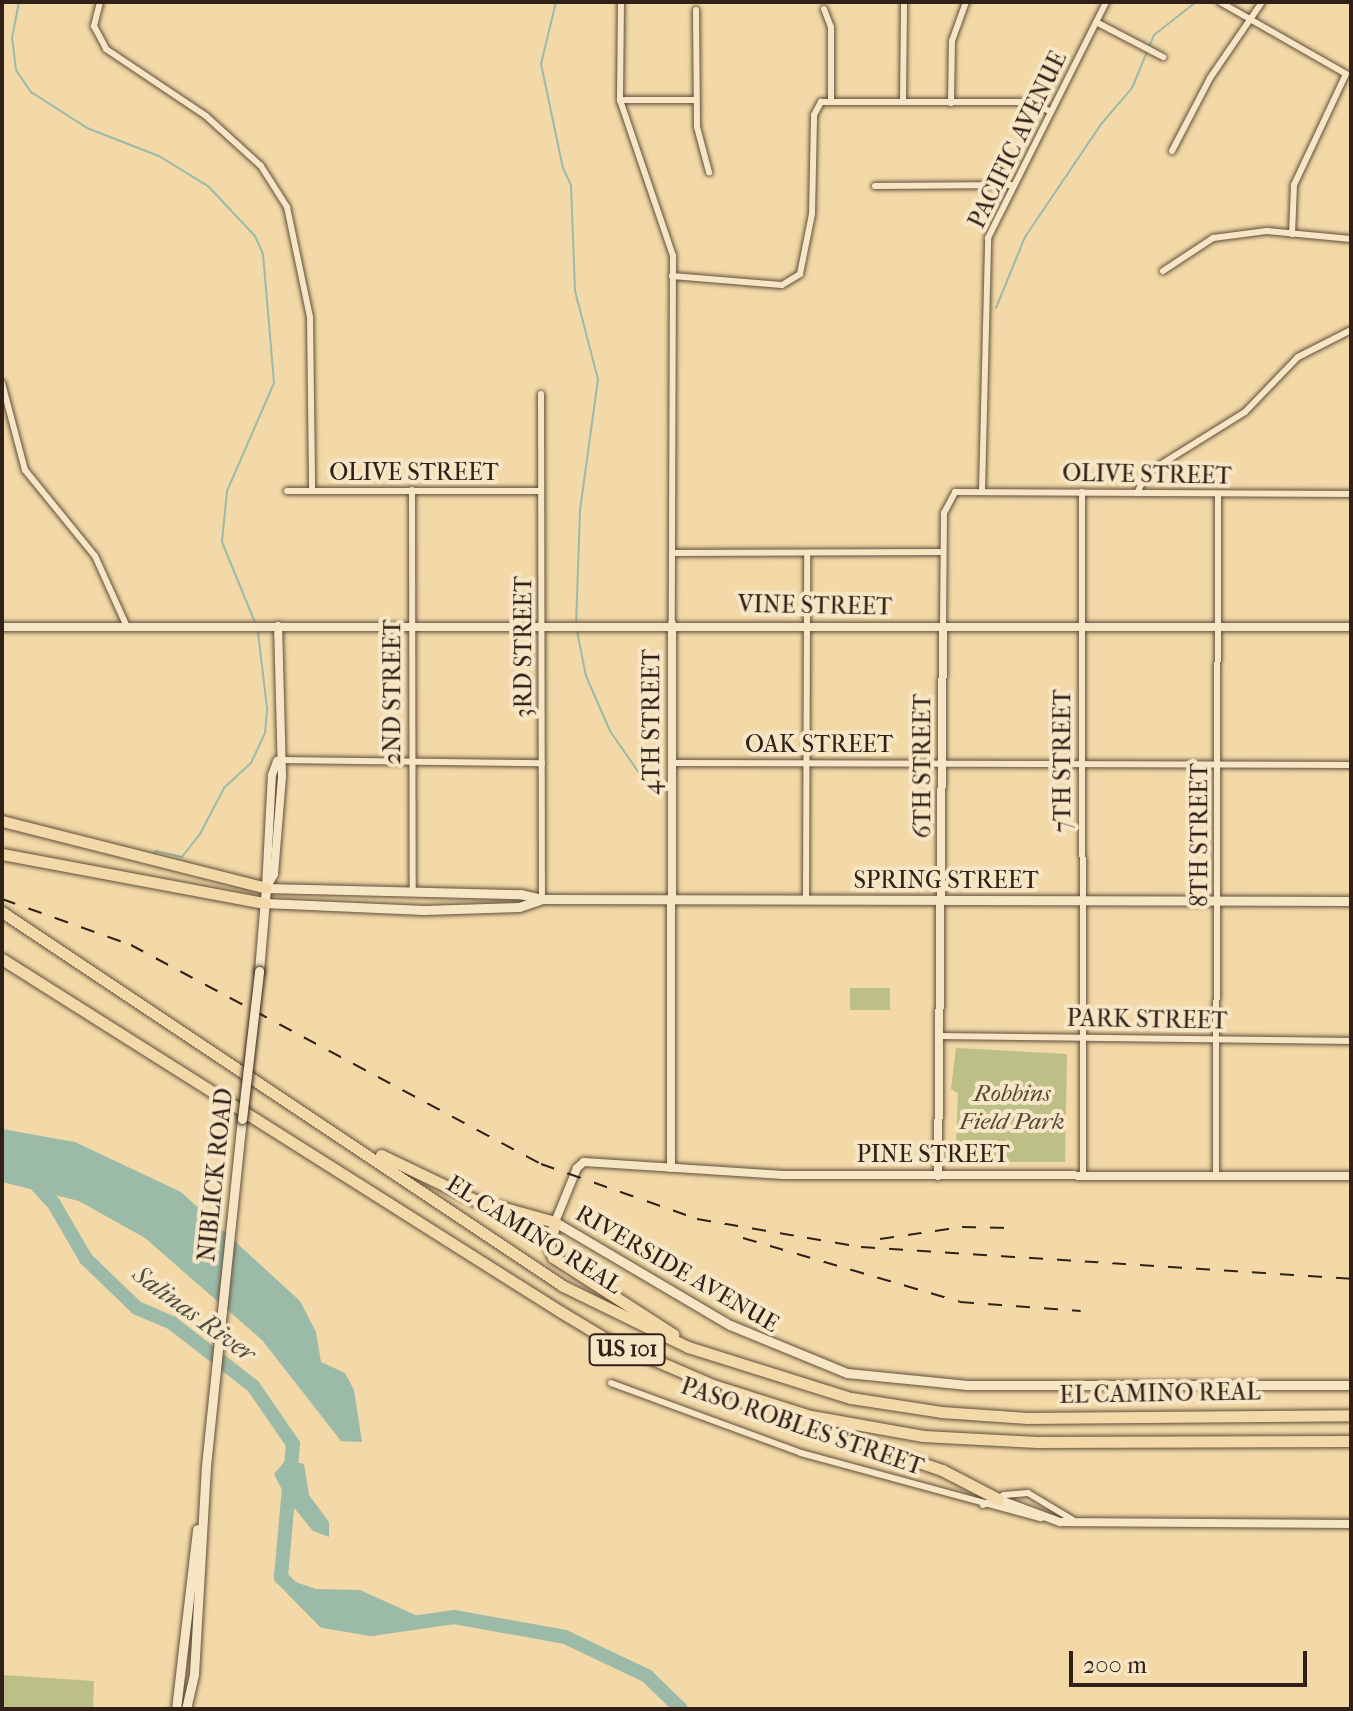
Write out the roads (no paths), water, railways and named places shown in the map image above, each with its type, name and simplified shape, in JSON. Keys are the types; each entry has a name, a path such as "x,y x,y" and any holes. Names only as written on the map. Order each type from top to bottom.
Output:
{"highway":[{"path":"2,821 266,888"},
{"path":"2,854 264,903"},
{"name":"EL CAMINO REAL","path":"2,912 563,1286 688,1347 851,1398 941,1412 1028,1418 1351,1415"},
{"name":"EL CAMINO REAL","path":"2,959 561,1312 631,1351 713,1385 811,1416 923,1436 1052,1442 1351,1441"},
{"path":"274,1093 431,1182 555,1222 549,1246 553,1257 688,1347"},
{"path":"713,1385 810,1430 942,1470 998,1499"}],"main road":[{"name":"SPRING STREET","path":"266,888 520,894 542,899 1351,901"},
{"name":"NIBLICK ROAD","path":"176,1709 206,1466 266,888"},
{"name":"SPRING STREET","path":"264,903 424,910 519,907 542,899"},
{"name":"RIVERSIDE AVENUE","path":"555,1222 730,1325 847,1373 967,1385 1351,1385"},
{"name":"NIBLICK ROAD","path":"186,1709 194,1674 206,1466"}],"street":[{"path":"100,2 94,26 106,49 206,116 261,166 287,207 310,317 312,491"},
{"path":"621,2 620,100 696,100"},
{"path":"903,102 904,2"},
{"path":"951,103 952,41 966,2"},
{"name":"PACIFIC AVENUE","path":"982,491 984,259 993,222 1106,2"},
{"path":"1220,2 1316,53 1324,63 1344,70 1346,80 1294,185 1292,234"},
{"path":"1172,151 1210,78 1262,2"},
{"path":"824,9 831,27 831,101"},
{"path":"696,10 699,141 709,172"},
{"path":"1096,22 1163,57"},
{"name":"4TH STREET","path":"620,100 669,233 672,276 671,1168"},
{"path":"672,276 782,285 800,274 812,214 814,115 821,102 1030,102 1049,111"},
{"path":"875,186 1011,185"},
{"path":"1163,271 1213,238 1292,234 1351,239"},
{"path":"1137,493 1147,473 1245,412 1298,357 1351,330"},
{"path":"2,383 25,470 95,556 127,627"},
{"name":"3RD STREET","path":"541,394 542,899"},
{"name":"2ND STREET","path":"412,490 413,893"},
{"name":"OLIVE STREET","path":"287,491 541,491"},
{"name":"OLIVE STREET","path":"947,500 955,492 982,491 1351,494"},
{"name":"7TH STREET","path":"1082,492 1083,1175"},
{"name":"8TH STREET","path":"1216,1175 1218,494"},
{"name":"6TH STREET","path":"938,1176 942,1036 943,552 947,500"},
{"path":"672,553 943,552"},
{"path":"806,901 807,554"},
{"name":"VINE STREET","path":"2,627 570,624 1351,627"},
{"path":"266,888 272,775 278,760 278,626"},
{"path":"278,760 542,763"},
{"name":"OAK STREET","path":"672,763 1351,765"},
{"name":"PARK STREET","path":"942,1036 1351,1041"},
{"name":"PINE STREET","path":"555,1222 580,1163 938,1176 1351,1176"},
{"name":"PASO ROBLES STREET","path":"611,1383 801,1453 981,1506 1041,1518 1080,1523 1351,1524"},
{"path":"981,1506 1019,1492 1035,1495 1080,1523"},
{"name":"PASO ROBLES STREET","path":"998,1499 1041,1518"}],"waterway":[{"path":"19,2 12,37 16,70 31,92 87,128 159,156 208,186 255,236 263,254 274,383 227,491 222,542 256,625"},
{"path":"556,2 541,64 563,168 571,185 575,291 598,379 580,511 576,624"},
{"path":"996,308 1025,237 1102,123 1132,88 1154,35 1196,2"},
{"path":"577,631 586,676 610,731 646,783"},
{"path":"153,856 156,851 182,857 200,834 224,788 251,763 265,733 267,708 258,632"},
{"name":"Salinas River","path":"31,1179 54,1204 86,1259 137,1308 172,1323 253,1386 293,1444 281,1577 324,1621 371,1629 454,1617 565,1637 647,1676 681,1709"}],"railway":[{"path":"2,899 131,945 541,1164 697,1219 861,1247 1351,1279"},
{"path":"880,1239 962,1227 1010,1228"},
{"path":"743,1238 960,1302 1081,1311"}],"park label":[{"name":"Robbins Field Park","path":"1012,1108"}]}
